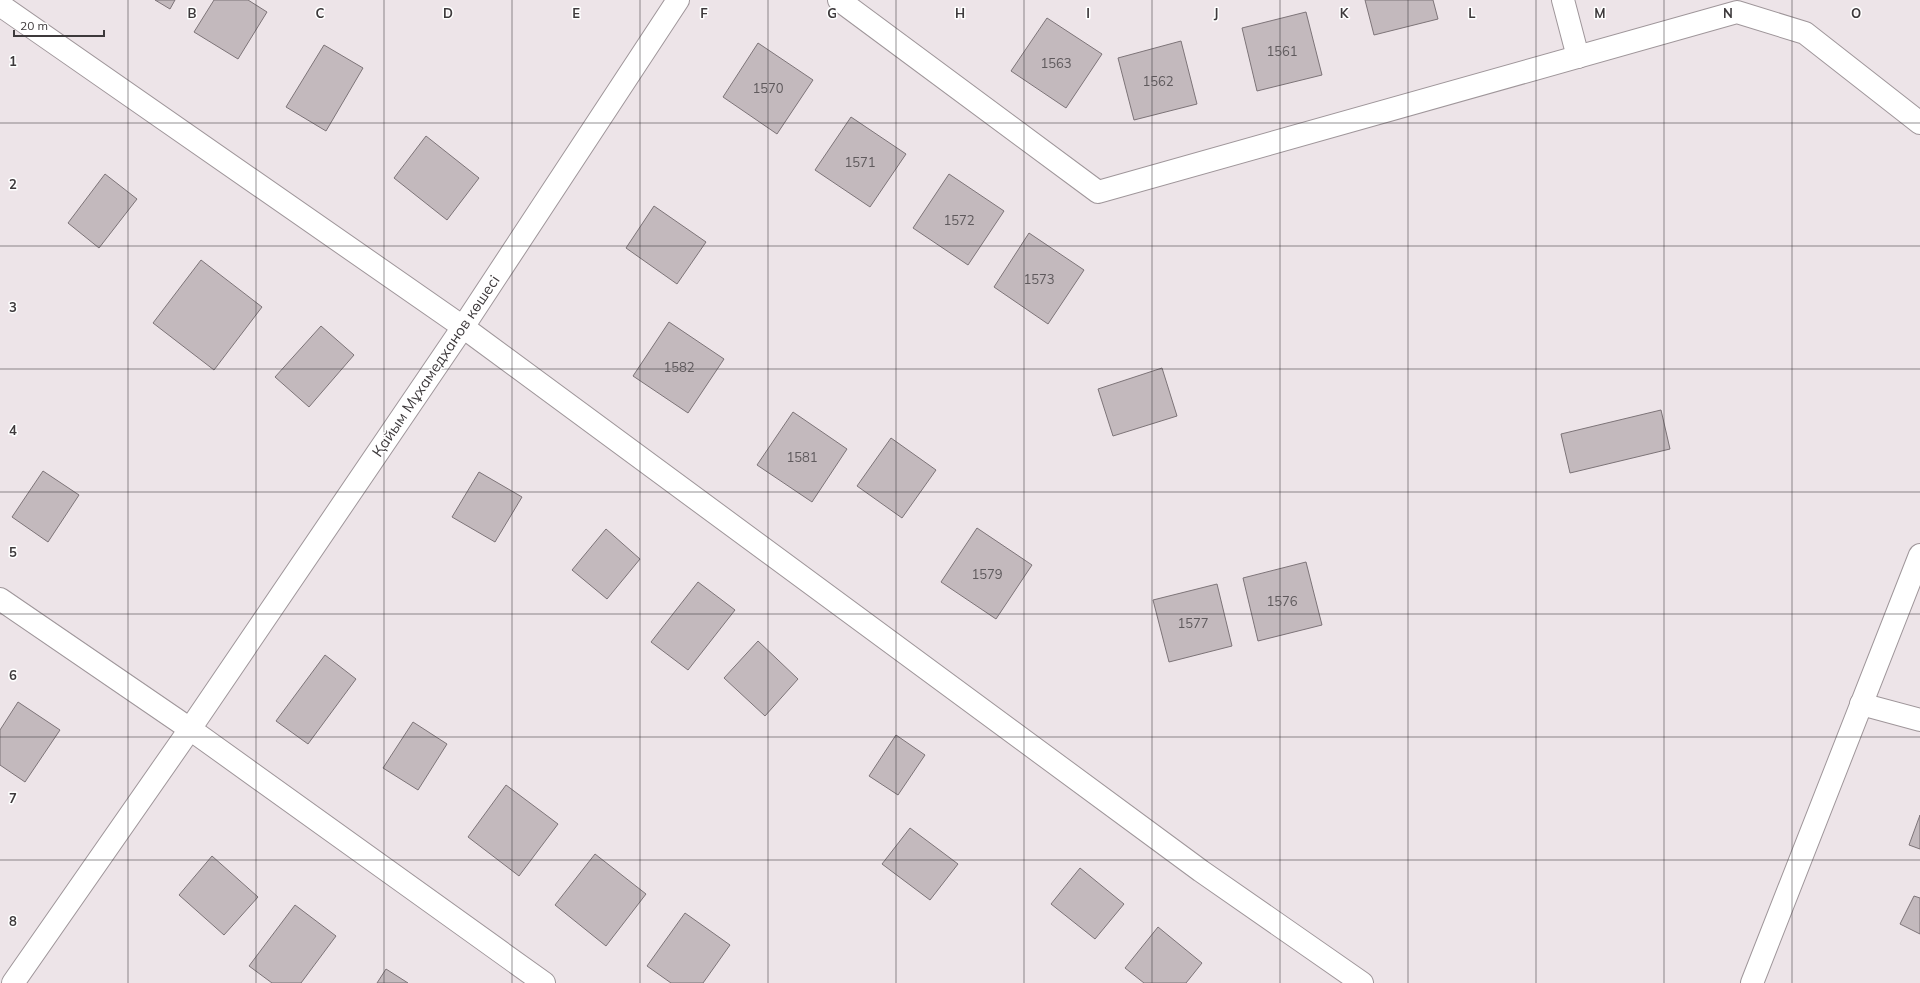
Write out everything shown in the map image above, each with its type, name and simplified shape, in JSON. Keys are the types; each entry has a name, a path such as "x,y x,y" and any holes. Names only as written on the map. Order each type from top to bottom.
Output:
{"street":[{"name":"Қайым Мұхамедханов көшесі","path":"13,983 190,729 463,327 678,0"},
{"path":"839,0 1098,192 1737,12 1805,33 1920,123"},
{"path":"1563,0 1578,57"},
{"path":"0,5 463,327 1201,871 1362,983"},
{"path":"1752,983 1920,555"},
{"path":"0,599 190,729 544,983"},
{"path":"1861,704 1920,720"}],"building":[{"path":"155,0 175,0 170,9"},
{"path":"214,0 248,0 267,12 238,59 194,32"},
{"path":"1365,0 1433,0 1438,19 1374,35"},
{"path":"1306,12 1322,75 1257,91 1242,28"},
{"path":"1047,18 1102,54 1066,108 1011,71"},
{"path":"1181,41 1197,104 1134,120 1118,58"},
{"path":"758,43 813,80 777,134 723,97"},
{"path":"324,45 363,68 326,131 286,107"},
{"path":"851,117 906,154 870,207 815,170"},
{"path":"426,136 479,178 447,220 394,178"},
{"path":"105,174 137,199 99,248 68,223"},
{"path":"949,174 1004,211 968,265 913,228"},
{"path":"654,206 706,242 677,284 626,248"},
{"path":"1029,233 1084,270 1048,324 994,287"},
{"path":"201,260 262,307 214,370 153,323"},
{"path":"669,322 724,359 688,413 633,376"},
{"path":"321,326 354,355 309,407 275,377"},
{"path":"1162,368 1177,416 1113,436 1098,389"},
{"path":"1661,410 1670,449 1570,473 1561,434"},
{"path":"793,412 847,449 812,502 757,465"},
{"path":"891,438 936,470 902,518 857,486"},
{"path":"43,471 79,495 48,542 12,517"},
{"path":"479,472 522,497 495,542 452,517"},
{"path":"977,528 1032,565 996,619 941,582"},
{"path":"606,529 640,559 607,599 572,570"},
{"path":"1306,562 1322,625 1258,641 1243,578"},
{"path":"698,582 735,610 688,670 651,642"},
{"path":"1217,584 1232,646 1169,662 1153,600"},
{"path":"758,641 798,679 765,716 724,678"},
{"path":"325,655 356,679 308,744 276,721"},
{"path":"18,702 60,730 25,782 0,765 0,730"},
{"path":"413,722 447,744 418,790 383,768"},
{"path":"896,735 925,755 898,795 869,776"},
{"path":"506,785 558,824 519,876 468,837"},
{"path":"1920,815 1920,849 1909,845"},
{"path":"910,828 958,864 930,900 882,864"},
{"path":"595,854 646,894 606,946 555,905"},
{"path":"212,856 258,897 224,935 179,895"},
{"path":"1080,868 1124,904 1095,939 1051,904"},
{"path":"1914,896 1920,898 1920,934 1900,924"},
{"path":"295,905 336,936 301,983 272,983 249,966"},
{"path":"685,913 730,945 703,983 671,983 647,966"},
{"path":"1158,927 1202,963 1186,983 1144,983 1125,968"},
{"path":"386,969 408,983 377,983"}]}
